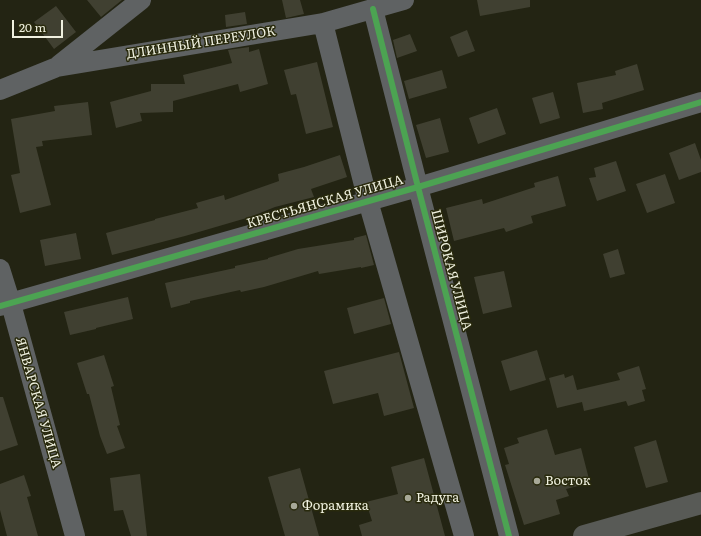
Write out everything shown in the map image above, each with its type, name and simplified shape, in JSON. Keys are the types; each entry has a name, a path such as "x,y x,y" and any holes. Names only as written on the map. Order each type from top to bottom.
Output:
{"main road":[{"path":"584,536 701,503"}],"street":[{"path":"57,66 141,0"},
{"name":"ДЛИННЫЙ ПЕРЕУЛОК","path":"0,90 57,66 323,23 404,0"},
{"name":"ШИРОКАЯ УЛИЦА","path":"373,9 509,536"},
{"path":"323,23 368,201 464,536"},
{"name":"КРЕСТЬЯНСКАЯ УЛИЦА","path":"5,305 418,187 701,102"},
{"name":"ЯНВАРСКАЯ УЛИЦА","path":"0,270 5,305 75,536"}],"building":[{"path":"87,0 122,0 101,17"},
{"path":"282,0 300,0 304,14 286,18"},
{"path":"477,0 530,0 530,7 480,16"},
{"path":"56,6 76,32 54,49 34,22"},
{"path":"245,12 247,24 226,27 225,15"},
{"path":"467,30 475,51 458,57 450,37"},
{"path":"410,34 417,51 397,58 393,40"},
{"path":"249,47 249,52 259,49 268,84 240,92 238,84 173,101 173,112 140,113 142,121 116,128 110,102 151,91 151,84 185,84 183,75 232,63 228,50"},
{"path":"317,62 333,127 306,134 296,94 291,95 284,70"},
{"path":"637,64 644,90 602,103 603,109 583,113 577,83 616,75 615,71"},
{"path":"442,70 447,88 409,99 404,81"},
{"path":"553,92 560,118 540,124 532,98"},
{"path":"88,102 92,135 42,141 43,146 36,147 51,205 20,213 11,175 20,173 11,119 55,111 54,106"},
{"path":"497,108 506,134 478,144 469,118"},
{"path":"440,118 449,152 426,158 416,125"},
{"path":"695,143 701,160 701,172 679,180 669,153"},
{"path":"340,155 347,177 311,189 314,197 275,207 250,217 185,236 112,255 106,233 198,208 196,203 224,195 225,200 279,181 278,174"},
{"path":"616,161 626,191 597,201 589,178 596,177 594,168"},
{"path":"665,174 675,203 647,213 636,184"},
{"path":"558,176 566,206 531,216 533,223 506,232 504,228 454,241 446,208 482,199 483,204 535,187 534,183"},
{"path":"76,233 81,259 45,266 40,240"},
{"path":"366,235 374,265 319,274 318,271 264,287 241,292 240,290 190,301 190,303 171,308 165,283 235,268 235,266 268,259 298,249 354,240 354,238"},
{"path":"618,249 625,274 610,278 603,254"},
{"path":"504,271 512,307 483,314 474,277"},
{"path":"128,297 133,319 70,335 64,312"},
{"path":"384,298 391,324 354,334 347,308"},
{"path":"537,350 546,380 510,391 501,361"},
{"path":"399,352 414,408 384,416 378,393 333,404 324,371"},
{"path":"104,355 114,386 111,387 120,425 117,426 125,448 107,454 100,436 89,394 87,394 77,363"},
{"path":"639,366 646,389 642,390 645,401 628,406 626,401 584,411 582,402 557,408 549,378 564,374 565,378 573,375 577,390 620,380 617,373"},
{"path":"0,397 3,397 18,445 0,451"},
{"name":"Восток","path":"547,429 555,455 581,448 590,483 566,489 569,496 556,500 560,514 524,525 505,465 509,464 504,448 519,443 517,438"},
{"path":"656,440 668,482 646,488 634,447"},
{"name":"Радуга","path":"424,458 445,536 362,536 359,525 372,521 366,502 398,494 391,467"},
{"name":"Форамика","path":"300,468 319,536 285,536 268,477"},
{"path":"140,474 147,536 131,536 123,510 114,511 110,478"},
{"path":"24,475 31,496 27,497 38,536 7,536 0,510 0,484"}],"cycle path":[{"path":"373,9 509,536"},
{"path":"0,306 418,187 701,102"}],"place":[{"name":"Восток","path":"537,481"},
{"name":"Радуга","path":"408,498"},
{"name":"Форамика","path":"294,506"}]}
